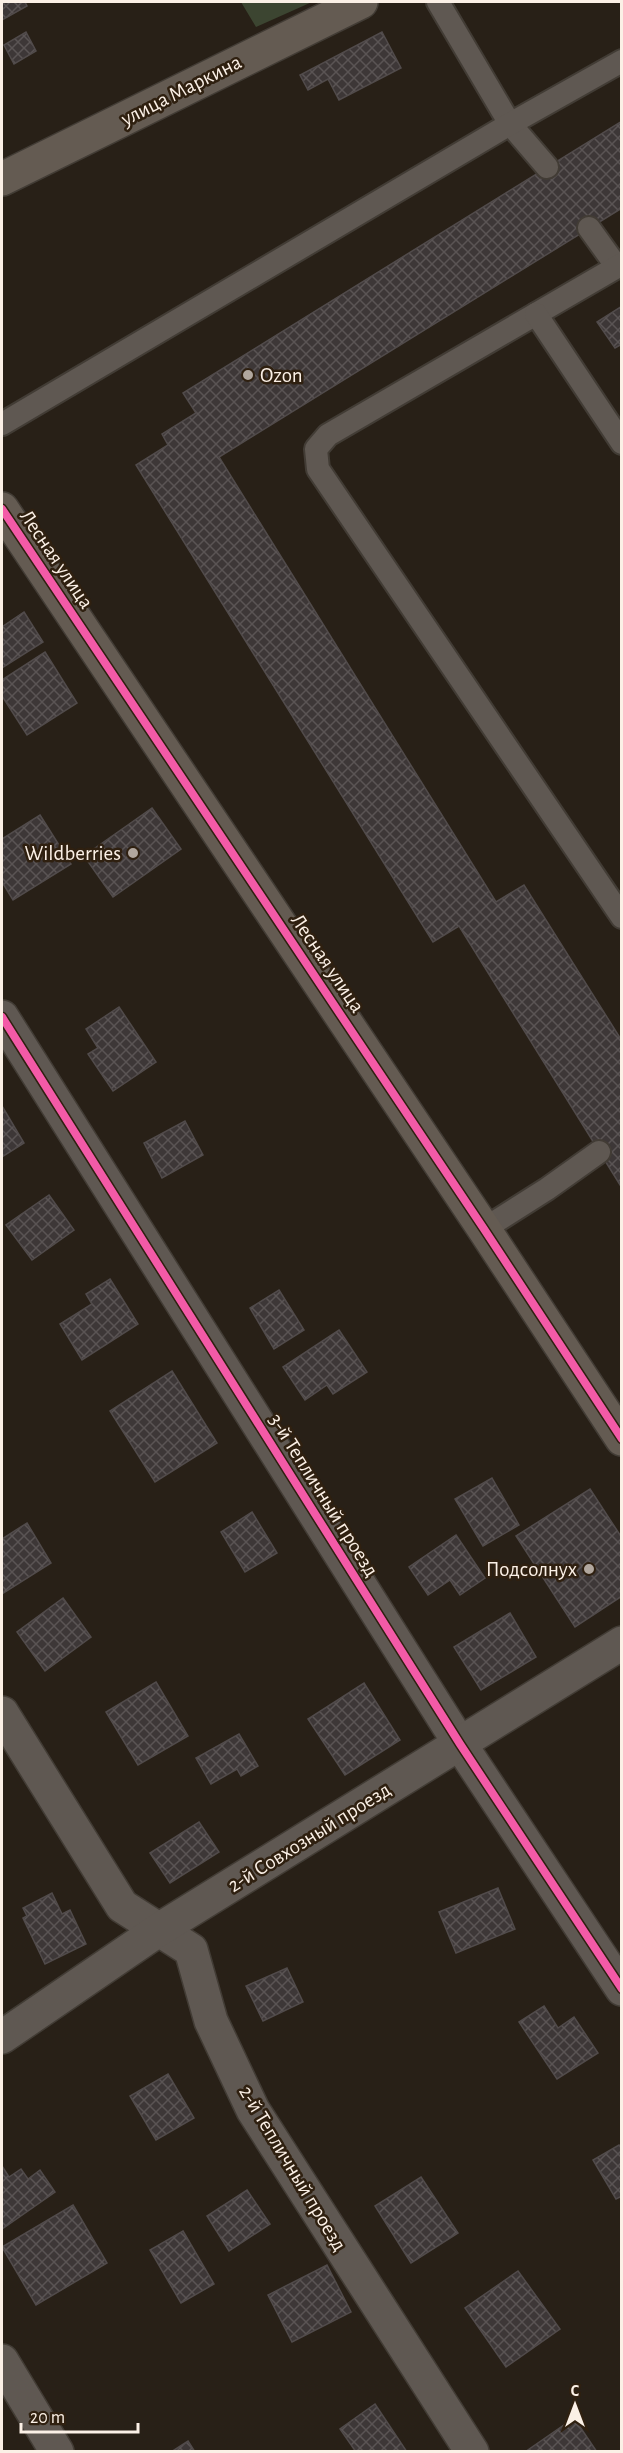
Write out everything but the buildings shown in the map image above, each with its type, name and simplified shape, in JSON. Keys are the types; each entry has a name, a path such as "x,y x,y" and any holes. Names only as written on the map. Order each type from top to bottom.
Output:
{"street":[{"name":"улица Маркина","path":"2,179 361,2"},
{"name":"Лесная улица","path":"2,509 484,1229 621,1439"},
{"name":"3-й Тепличный проезд","path":"2,1017 460,1744 621,1989"},
{"name":"2-й Совхозный проезд","path":"2,2037 160,1929 621,1643"},
{"name":"2-й Тепличный проезд","path":"2,1713 122,1906 191,1950 211,2021 253,2110 472,2451"},
{"path":"2,2361 57,2451"}],"lane":[{"path":"438,2 510,124 547,167"},
{"path":"2,424 510,124 621,61"},
{"path":"588,228 619,265 328,435 315,449 318,469 621,917"},
{"path":"536,314 621,443"},
{"path":"484,1229 547,1189 599,1152"}],"green space":[{"path":"241,2 312,2 256,27"}],"cycle path":[{"path":"2,509 622,1439"},
{"path":"2,1017 460,1744 622,1989"}],"place":[{"name":"Ozon","path":"248,375"},
{"name":"Wildberries","path":"133,853"},
{"name":"Подсолнух","path":"589,1569"}]}
